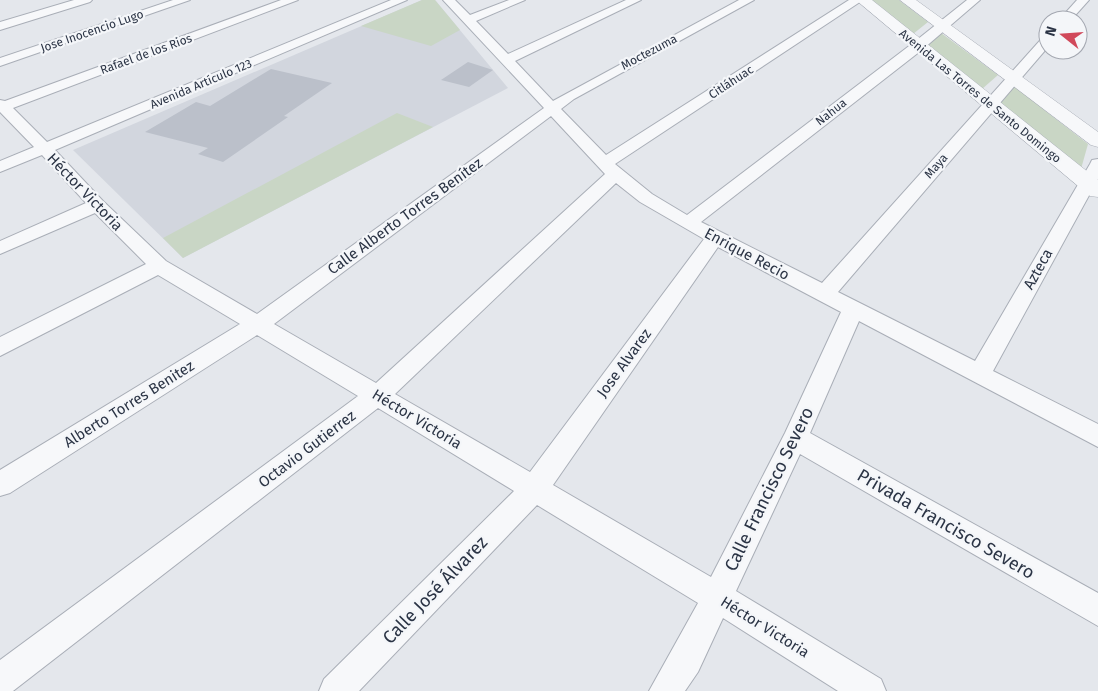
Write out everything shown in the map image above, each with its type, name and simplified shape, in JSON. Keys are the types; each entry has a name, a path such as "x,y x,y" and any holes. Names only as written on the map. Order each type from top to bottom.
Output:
{"street":[{"path":"0,26 86,0"},
{"name":"Jose Inocencio Lugo","path":"0,62 184,0"},
{"name":"Rafael de los Rios","path":"1,106 292,0"},
{"name":"Avenida Artículo 123","path":"0,167 45,150 402,0"},
{"name":"Enrique Recio","path":"450,0 610,169 646,198 688,223 853,310 1098,436"},
{"path":"469,20 519,0"},
{"path":"507,60 635,0"},
{"name":"Moctezuma","path":"552,108 599,78 748,0"},
{"name":"Citláhuac","path":"610,169 857,0"},
{"name":"Avenida Las Torres de Santo Domingo","path":"863,0 1093,187"},
{"name":"Avenida Las Torres de Santo Domingo","path":"907,0 1098,141"},
{"name":"Nahua","path":"688,223 918,46 974,0"},
{"path":"1074,10 1084,0"},
{"name":"Maya","path":"824,294 1038,50"},
{"name":"Héctor Victoria","path":"1,106 97,206 159,266 717,597 869,691"},
{"name":"Calle Alberto Torres Benítez","path":"258,324 552,108"},
{"name":"Azteca","path":"979,375 1093,187 1098,164"},
{"name":"Octavio Gutierrez","path":"0,680 378,395 610,169"},
{"path":"0,248 97,206"},
{"name":"Jose Alvarez","path":"534,489 715,237"},
{"path":"0,347 159,266"},
{"name":"Calle Francisco Severo","path":"666,691 686,660 717,597 795,438 853,310"},
{"name":"Alberto Torres Benitez","path":"0,484 258,324"},
{"name":"Privada Francisco Severo","path":"795,438 1098,610"},
{"name":"Calle José Álvarez","path":"336,691 534,489"},
{"path":"676,691 686,660"}],"shaded area":[{"path":"422,0 435,0 508,88 183,258 73,150"}],"green space":[{"path":"422,0 435,0 460,30 431,46 361,26"},
{"path":"871,0 899,0 928,22 913,34"},
{"path":"941,33 998,75 982,89 927,45"},
{"path":"1010,83 1088,144 1081,169 995,101"},
{"path":"397,113 433,127 183,258 163,238"}],"building":[{"path":"468,62 493,70 469,87 441,80"},
{"path":"271,69 332,83 284,116 288,117 223,162 198,154 208,148 145,132 196,102 210,106"}]}
